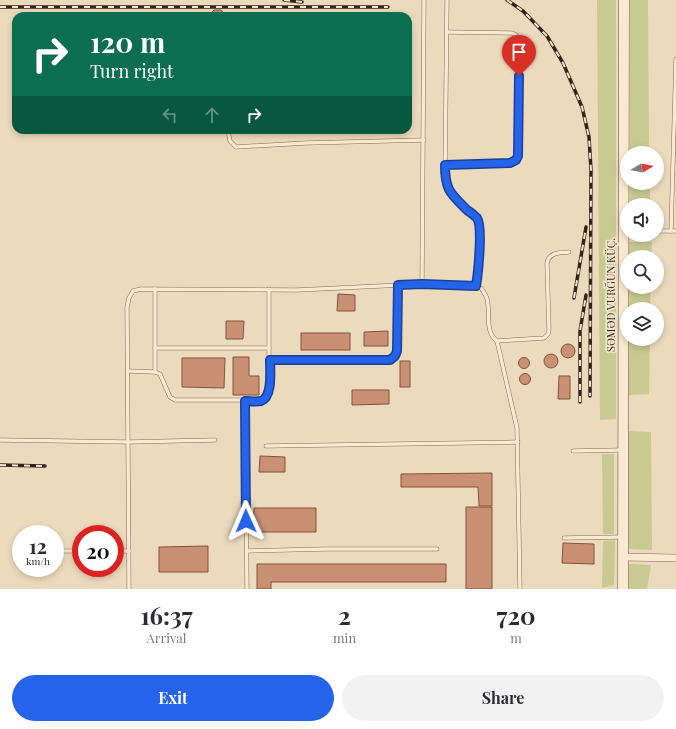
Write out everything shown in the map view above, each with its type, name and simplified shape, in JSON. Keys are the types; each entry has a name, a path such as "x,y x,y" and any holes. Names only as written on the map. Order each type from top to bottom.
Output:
{"main road":[{"name":"SƏMƏD VURĞUN KÜÇ.","path":"624,0 625,198"},
{"name":"SƏMƏD VURĞUN KÜÇ.","path":"623,589 625,242"}],"street":[{"path":"623,557 676,558"}],"lane":[{"path":"422,284 424,0"},
{"path":"447,0 445,165 447,185 450,192 477,219 479,225 479,266 476,286"},
{"path":"445,165 510,163 516,160 518,156 519,44 516,35 512,33 447,32"},
{"path":"674,231 676,59"},
{"path":"229,134 230,142 236,147 306,143 424,140"},
{"path":"497,341 546,337 549,330 546,263 553,254 569,252"},
{"path":"130,589 127,307 129,298 133,291 141,289 297,290 422,284 476,286 481,288 487,300 489,327 493,338 497,341 517,428 520,589"},
{"path":"270,360 390,360 395,356 397,351 398,285"},
{"path":"128,371 155,372 160,374 170,397 175,400 262,400 266,397 269,391 269,289"},
{"path":"155,290 155,372"},
{"path":"155,348 269,348"},
{"path":"245,401 247,589"},
{"path":"0,440 129,442 215,440"},
{"path":"266,446 518,442"},
{"path":"573,451 623,450"},
{"path":"564,538 623,537"},
{"path":"247,551 437,549"},
{"path":"124,551 129,551"}],"green space":[{"path":"597,0 616,0 616,419 600,420"},
{"path":"630,0 648,0 649,146 630,146"},
{"path":"630,190 650,190 650,198 630,198"},
{"path":"629,242 652,242 651,250 629,250"},
{"path":"629,294 651,294 650,302 629,302"},
{"path":"629,346 650,346 649,394 629,395"},
{"path":"629,431 651,432 652,550 629,549"},
{"path":"602,454 614,454 614,534 603,534"},
{"path":"615,540 614,585 602,588 603,541"},
{"path":"629,564 651,565 647,589 629,589"}],"building":[{"path":"214,10 221,10 223,12 212,12"},
{"path":"338,294 355,295 355,311 337,311"},
{"path":"226,321 244,321 243,339 226,339"},
{"path":"388,331 388,346 364,346 364,332"},
{"path":"301,333 350,333 350,350 301,350"},
{"path":"565,344 571,344 575,348 575,354 571,358 565,358 561,354 561,348"},
{"path":"548,354 554,354 558,358 558,364 554,368 548,368 544,364 544,358"},
{"path":"233,357 249,357 249,376 259,376 259,395 233,395"},
{"path":"182,358 225,358 224,388 182,387"},
{"path":"522,358 526,358 528,359 528,367 522,368 519,365 519,361"},
{"path":"400,361 410,361 410,387 400,387"},
{"path":"523,374 527,374 529,375 529,383 523,384 520,381 520,377"},
{"path":"559,376 570,376 570,399 558,399"},
{"path":"352,390 389,390 389,404 352,405"},
{"path":"260,456 285,457 285,472 259,472"},
{"path":"492,473 492,506 479,506 478,487 401,487 401,474"},
{"path":"466,507 492,507 492,589 466,589"},
{"path":"254,508 316,508 316,532 253,532"},
{"path":"563,543 594,544 594,564 562,563"},
{"path":"208,546 208,572 159,572 159,547"},
{"path":"257,564 446,564 446,582 271,582 271,589 257,589"}],"railway":[{"path":"284,0 302,2"},
{"path":"507,0 523,11 547,36 563,63 582,107 589,137 591,170 590,396"},
{"path":"0,7 388,7"},
{"path":"574,298 586,227"},
{"path":"580,402 580,331 586,295"},
{"path":"0,465 45,466"}],"route":[{"path":"246,521 245,401 262,400 266,397 269,391 270,360 390,360 395,356 397,351 398,285 422,284 476,286 479,266 479,225 477,219 450,192 445,176 445,165 510,163 516,160 518,156 519,76"}]}
